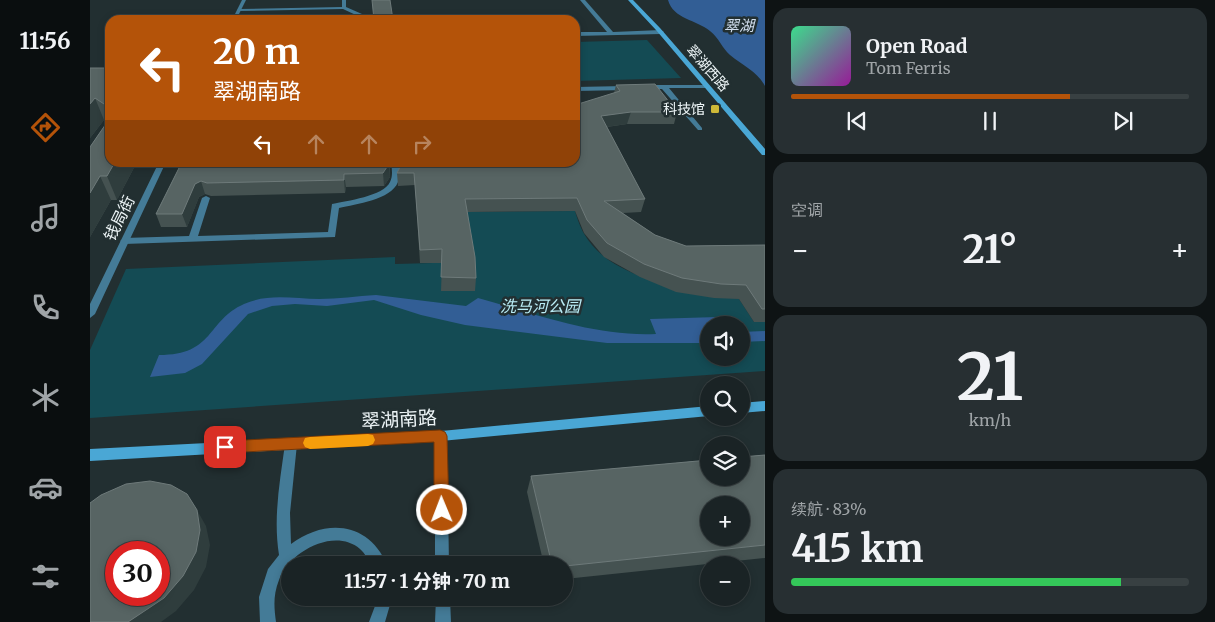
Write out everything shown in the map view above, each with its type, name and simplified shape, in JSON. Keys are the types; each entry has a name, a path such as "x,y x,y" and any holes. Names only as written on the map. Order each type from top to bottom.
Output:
{"street":[{"path":"236,15 244,0"},
{"path":"344,0 344,8"},
{"path":"582,0 611,33"},
{"name":"翠湖西路","path":"630,0 661,32 765,153"},
{"path":"239,10 344,8 360,15"},
{"path":"580,34 661,32"},
{"path":"580,89 707,86"},
{"path":"664,87 700,129"},
{"name":"钱局街","path":"90,314 161,167"},
{"path":"124,241 332,234 336,206 380,195 395,182 394,167"},
{"path":"192,240 206,198"},
{"path":"750,407 765,406"},
{"name":"翠湖南路","path":"90,455 440,436 700,412"},
{"path":"440,436 442,556"},
{"path":"286,555 282,538 282,516 291,444"},
{"path":"268,622 265,595 270,578 286,555 306,540 322,534 338,534 353,538 366,546 376,556"},
{"path":"377,622 382,606"},
{"path":"443,606 443,622"}],"green space":[{"path":"647,40 681,78 580,81 580,42"},
{"name":"洗马河公园","path":"575,211 583,232 595,249 612,262 652,280 739,299 754,322 765,322 765,371 90,418 90,350 126,269 395,257 395,264 472,262 464,212"}],"water":[{"name":"翠湖","path":"668,0 765,0 765,86 754,72 727,52 713,34 705,27 680,15"},
{"path":"376,295 466,306 478,298 566,323 611,332 634,334 656,334 650,319 700,318 700,343 607,343 465,325 421,315 374,300 327,306 295,304 272,306 248,314 202,364 185,373 150,377 159,355 177,354 191,349 208,336 232,311 244,304 282,297 326,299"},
{"path":"765,331 765,341 750,342 750,332"}],"building":[{"path":"372,0 390,0 392,15 374,15"},
{"path":"90,68 105,68 105,105 95,98 90,104"},
{"path":"655,84 677,112 631,112 601,116 645,199 604,201 655,235 686,246 765,245 765,309 762,309 746,285 721,284 682,278 644,264 607,243 587,220 577,198 465,199 475,257 476,278 441,277 442,249 420,250 414,173 397,173 400,167 580,167 580,103 620,91 616,85"},
{"path":"105,125 105,167 112,167 107,176 100,176 90,193 90,147"},
{"path":"180,167 387,167 383,173 344,174 344,180 207,183 201,181 195,184 182,214 156,214"},
{"path":"765,455 765,545 573,565 573,556 550,556 531,476 700,461 700,486 750,486 750,456"},
{"path":"150,481 171,485 187,494 197,510 200,530 196,552 183,576 170,591 170,541 105,541 105,606 152,606 128,622 90,622 90,503 101,495 126,484"}],"slow traffic":[{"path":"310,443 368,440"}],"place":[{"name":"科技馆","path":"715,109"}],"route":[{"path":"225,447 440,436 442,510"}]}
